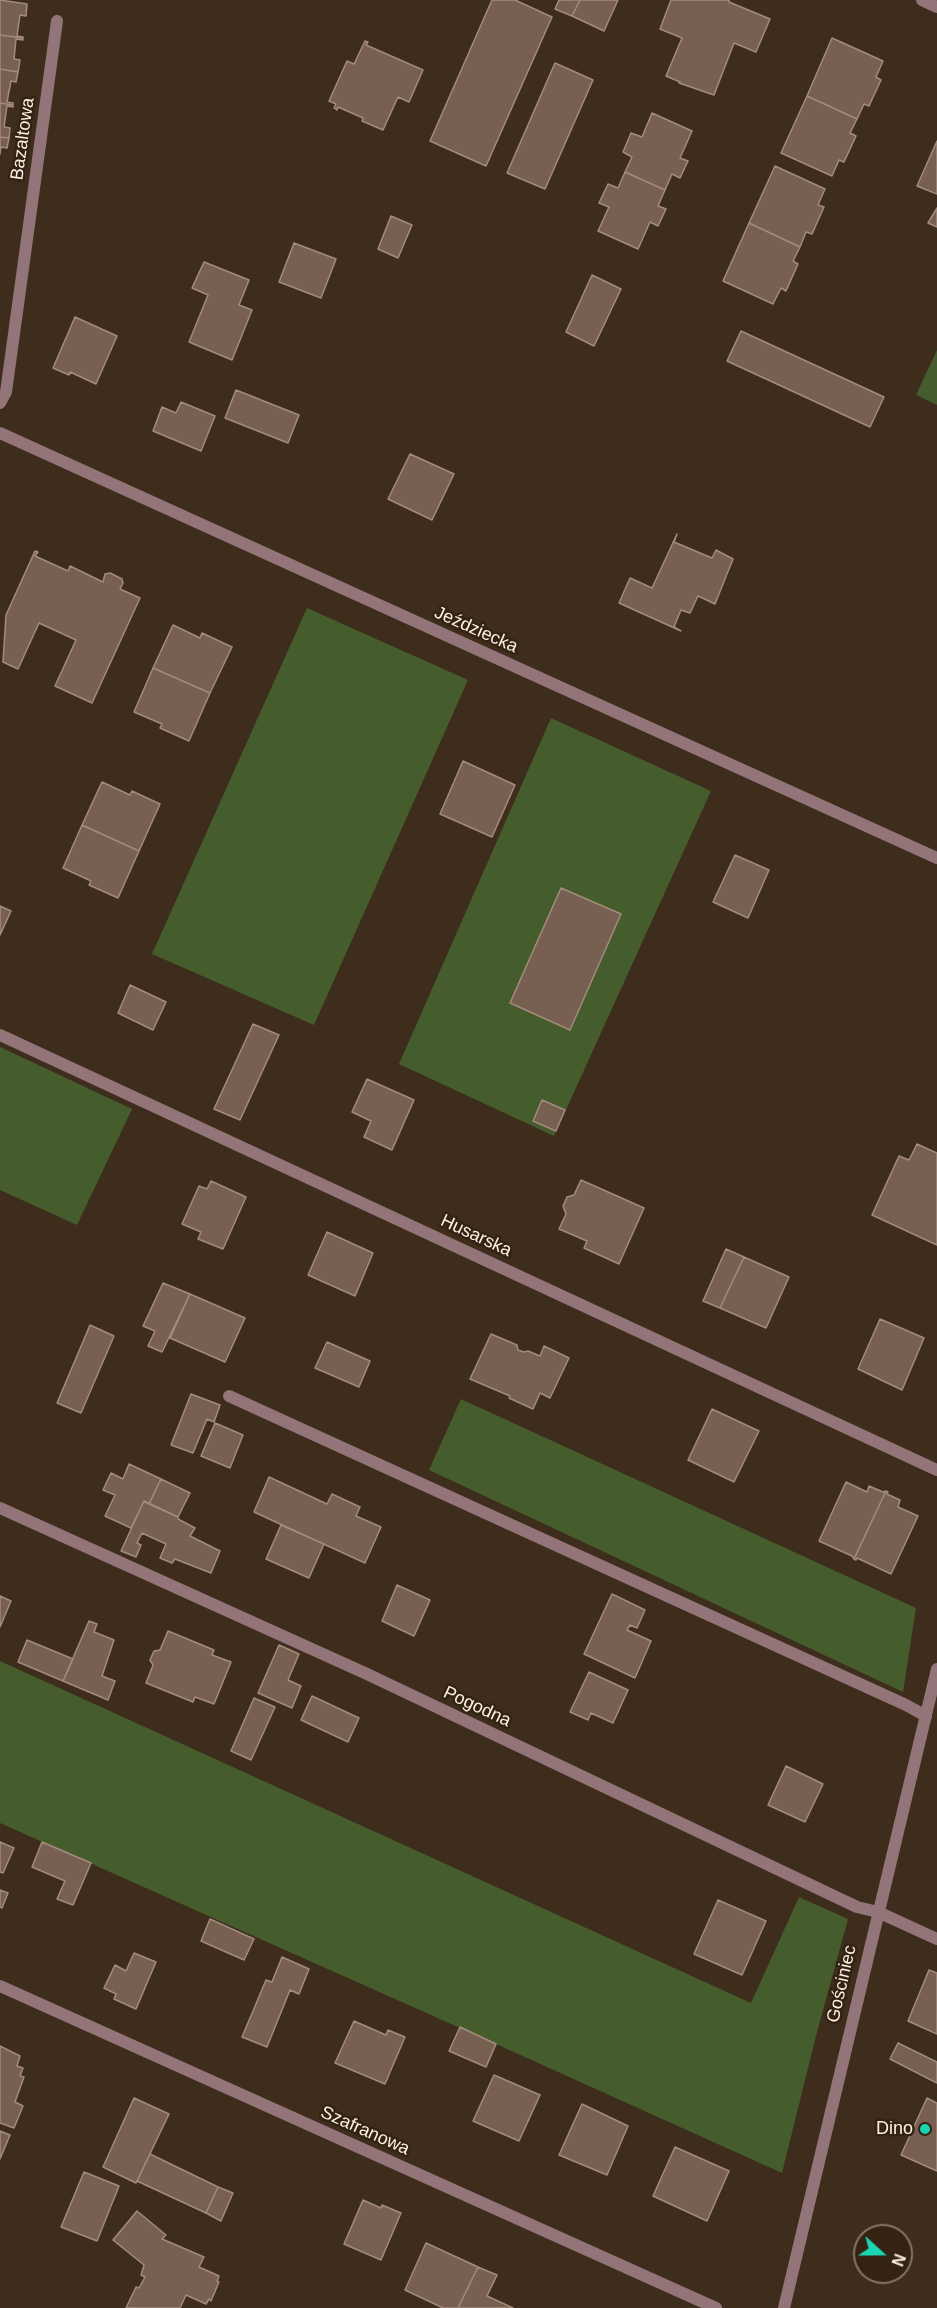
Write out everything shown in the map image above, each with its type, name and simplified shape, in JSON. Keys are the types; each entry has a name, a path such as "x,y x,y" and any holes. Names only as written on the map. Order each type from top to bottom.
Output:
{"street":[{"path":"922,0 937,7"},
{"name":"Bazaltowa","path":"0,403 6,392 57,21"},
{"name":"Jeździecka","path":"0,433 937,858"},
{"name":"Husarska","path":"0,1035 937,1470"},
{"path":"229,1396 926,1716"},
{"name":"Pogodna","path":"0,1508 367,1674 857,1907 878,1912 937,1939"},
{"name":"Gościniec","path":"784,2308 937,1669"},
{"name":"Szafranowa","path":"0,1986 716,2308"}],"green space":[{"path":"937,350 937,405 916,395"},
{"path":"307,608 468,680 314,1025 152,954"},
{"path":"551,718 711,791 554,1136 399,1064"},
{"path":"0,1047 132,1109 77,1225 0,1190"},
{"path":"461,1399 916,1608 903,1692 429,1470"},
{"path":"0,1661 751,2003 799,1897 848,1919 782,2173 0,1823"}],"building":[{"path":"0,0 27,4 26,16 20,15 17,36 23,38 0,35"},
{"path":"492,0 515,0 552,17 486,166 430,141"},
{"path":"559,0 580,0 572,16 555,9"},
{"path":"580,0 618,0 604,31 572,16"},
{"path":"671,0 729,0 729,2 770,19 756,52 734,43 714,95 666,76 682,38 660,29"},
{"path":"0,35 23,38 23,40 16,39 14,59 20,60 18,72 0,69"},
{"path":"832,38 883,61 876,77 881,80 869,106 864,104 857,119 807,96"},
{"path":"365,41 368,42 366,45 423,70 409,102 398,97 383,130 338,107 337,110 334,108 336,104 329,101 347,61 354,64"},
{"path":"555,63 593,80 545,189 507,173"},
{"path":"0,69 18,72 16,82 11,81 7,102 13,105 0,103"},
{"path":"807,96 857,119 850,133 856,136 844,162 839,160 832,176 781,153"},
{"path":"0,103 13,105 13,107 7,106 4,127 10,128 9,138 0,137"},
{"path":"652,113 692,131 680,158 688,161 680,178 672,174 665,190 625,172 632,157 623,152 631,133 642,137"},
{"path":"0,137 9,138 7,148 1,147 0,154"},
{"path":"937,141 937,194 917,186"},
{"path":"775,166 825,189 818,205 824,207 812,234 806,232 800,247 749,223"},
{"path":"625,172 665,190 658,206 666,209 658,226 650,222 638,249 598,231 609,207 599,203 608,184 618,188"},
{"path":"937,208 937,227 928,223"},
{"path":"391,216 412,225 398,258 378,249"},
{"path":"749,223 800,247 793,261 798,264 786,291 781,288 773,304 723,281"},
{"path":"294,243 336,259 321,298 279,282"},
{"path":"204,262 249,280 239,305 252,310 232,360 189,342 208,295 192,288"},
{"path":"592,275 621,289 594,346 566,332"},
{"path":"75,317 117,336 96,384 70,372 69,375 53,368"},
{"path":"741,331 884,397 870,427 727,361"},
{"path":"236,390 299,415 288,443 225,418"},
{"path":"181,402 215,416 201,451 153,431 162,407 176,413"},
{"path":"410,454 454,474 432,520 388,499"},
{"path":"677,534 674,542 712,558 716,550 733,559 715,604 698,596 690,613 681,610 674,627 681,631 619,603 630,578 652,588"},
{"path":"35,551 38,552 35,556 68,571 70,566 103,582 105,574 110,573 122,579 120,589 140,598 92,703 55,686 76,640 39,623 18,669 3,662 6,615"},
{"path":"173,625 200,638 202,633 232,647 210,693 153,668"},
{"path":"153,668 210,693 189,741 160,728 162,724 134,712"},
{"path":"463,761 515,785 492,837 440,814"},
{"path":"102,782 130,795 132,791 160,804 139,851 82,825"},
{"path":"82,825 139,851 118,898 89,885 91,881 63,868"},
{"path":"735,855 769,870 748,918 713,902"},
{"path":"561,888 621,914 570,1030 510,1003"},
{"path":"0,906 11,911 0,935"},
{"path":"130,985 166,1002 153,1030 118,1013"},
{"path":"253,1024 279,1035 240,1120 214,1109"},
{"path":"367,1079 414,1100 392,1150 364,1137 371,1121 352,1112"},
{"path":"542,1100 565,1110 556,1131 533,1121"},
{"path":"917,1144 937,1153 937,1245 872,1215 899,1156 909,1160"},
{"path":"581,1180 644,1208 619,1264 584,1248 587,1241 559,1229 566,1214 563,1206 567,1197 574,1195"},
{"path":"211,1181 246,1197 223,1249 198,1239 201,1232 182,1224 199,1186 207,1189"},
{"path":"327,1232 373,1253 355,1296 308,1275"},
{"path":"726,1249 744,1257 720,1308 703,1301"},
{"path":"744,1257 789,1277 766,1328 720,1308"},
{"path":"163,1283 190,1294 162,1352 148,1346 155,1331 143,1326"},
{"path":"190,1294 245,1318 225,1362 170,1338"},
{"path":"880,1319 924,1338 902,1390 858,1369"},
{"path":"90,1325 114,1336 81,1413 57,1403"},
{"path":"491,1334 517,1345 518,1350 524,1352 528,1351 540,1356 544,1346 569,1358 550,1398 540,1393 533,1409 509,1398 510,1396 470,1379"},
{"path":"327,1342 370,1361 359,1387 315,1368"},
{"path":"191,1394 220,1405 214,1422 207,1419 193,1453 171,1445"},
{"path":"712,1409 759,1431 734,1482 688,1460"},
{"path":"215,1423 243,1435 230,1468 201,1456"},
{"path":"129,1464 161,1479 149,1504 144,1501 131,1528 105,1516 115,1495 103,1490 111,1473 123,1479"},
{"path":"269,1477 327,1504 332,1494 360,1507 356,1516 381,1527 365,1563 254,1512"},
{"path":"161,1479 190,1493 178,1517 149,1504"},
{"path":"846,1482 867,1492 869,1486 883,1492 886,1491 854,1559 819,1541"},
{"path":"886,1491 887,1494 900,1500 898,1507 918,1516 891,1574 857,1558 854,1559"},
{"path":"144,1501 195,1528 190,1536 220,1551 211,1573 175,1559 172,1563 160,1558 166,1544 142,1533 137,1543 141,1545 136,1557 121,1551"},
{"path":"281,1525 324,1544 309,1578 266,1559"},
{"path":"397,1585 430,1600 414,1636 382,1621"},
{"path":"612,1594 645,1610 637,1628 630,1625 627,1630 651,1641 635,1678 584,1654"},
{"path":"0,1596 11,1601 0,1627"},
{"path":"89,1621 97,1624 94,1632 114,1640 102,1676 115,1681 108,1700 63,1681"},
{"path":"168,1631 214,1650 212,1655 231,1662 214,1704 195,1697 193,1702 146,1683 153,1665 150,1660 154,1651 160,1650"},
{"path":"27,1640 73,1659 63,1681 18,1662"},
{"path":"279,1645 299,1654 288,1680 301,1686 292,1708 258,1693"},
{"path":"589,1672 628,1690 613,1723 591,1713 588,1720 570,1712"},
{"path":"312,1696 359,1718 348,1742 301,1720"},
{"path":"254,1698 275,1707 251,1760 231,1751"},
{"path":"786,1766 823,1784 805,1822 768,1805"},
{"path":"0,1842 14,1848 3,1873 0,1872"},
{"path":"42,1842 91,1863 73,1905 57,1899 65,1881 32,1867"},
{"path":"0,1890 8,1893 2,1908 0,1907"},
{"path":"718,1900 766,1921 742,1975 694,1954"},
{"path":"210,1919 254,1939 244,1960 201,1941"},
{"path":"134,1953 156,1962 136,2009 114,1999 116,1994 104,1988 115,1965 126,1971"},
{"path":"282,1957 309,1969 299,1994 290,1990 267,2047 242,2037 266,1980 272,1982"},
{"path":"929,1970 937,1973 937,2034 908,2021"},
{"path":"354,2021 386,2035 388,2030 405,2037 385,2084 335,2063"},
{"path":"460,2027 496,2044 486,2067 449,2051"},
{"path":"898,2043 937,2062 937,2083 890,2059"},
{"path":"0,2046 20,2056 17,2066 23,2068 20,2076 24,2077 15,2102 23,2106 14,2128 0,2123"},
{"path":"494,2075 540,2095 519,2141 473,2121"},
{"path":"134,2098 169,2114 136,2183 103,2167"},
{"name":"Dino","path":"927,2098 937,2103 937,2171 901,2155"},
{"path":"582,2104 628,2126 607,2175 559,2155"},
{"path":"0,2131 10,2135 0,2159"},
{"path":"675,2147 729,2171 707,2221 653,2196"},
{"path":"150,2154 218,2187 206,2213 137,2181"},
{"path":"84,2172 119,2186 97,2241 61,2227"},
{"path":"218,2187 233,2193 221,2221 206,2213"},
{"path":"363,2200 401,2213 381,2260 344,2244"},
{"path":"137,2211 166,2235 162,2239 204,2257 199,2267 219,2276 217,2281 219,2282 211,2301 209,2299 206,2304 186,2295 180,2308 126,2308 136,2287 139,2288 145,2277 141,2275 144,2265 113,2240"},
{"path":"426,2243 478,2267 458,2308 443,2308 405,2290"},
{"path":"478,2267 497,2275 487,2296 513,2308 458,2308"}],"place":[{"name":"Dino","path":"925,2129"}]}
